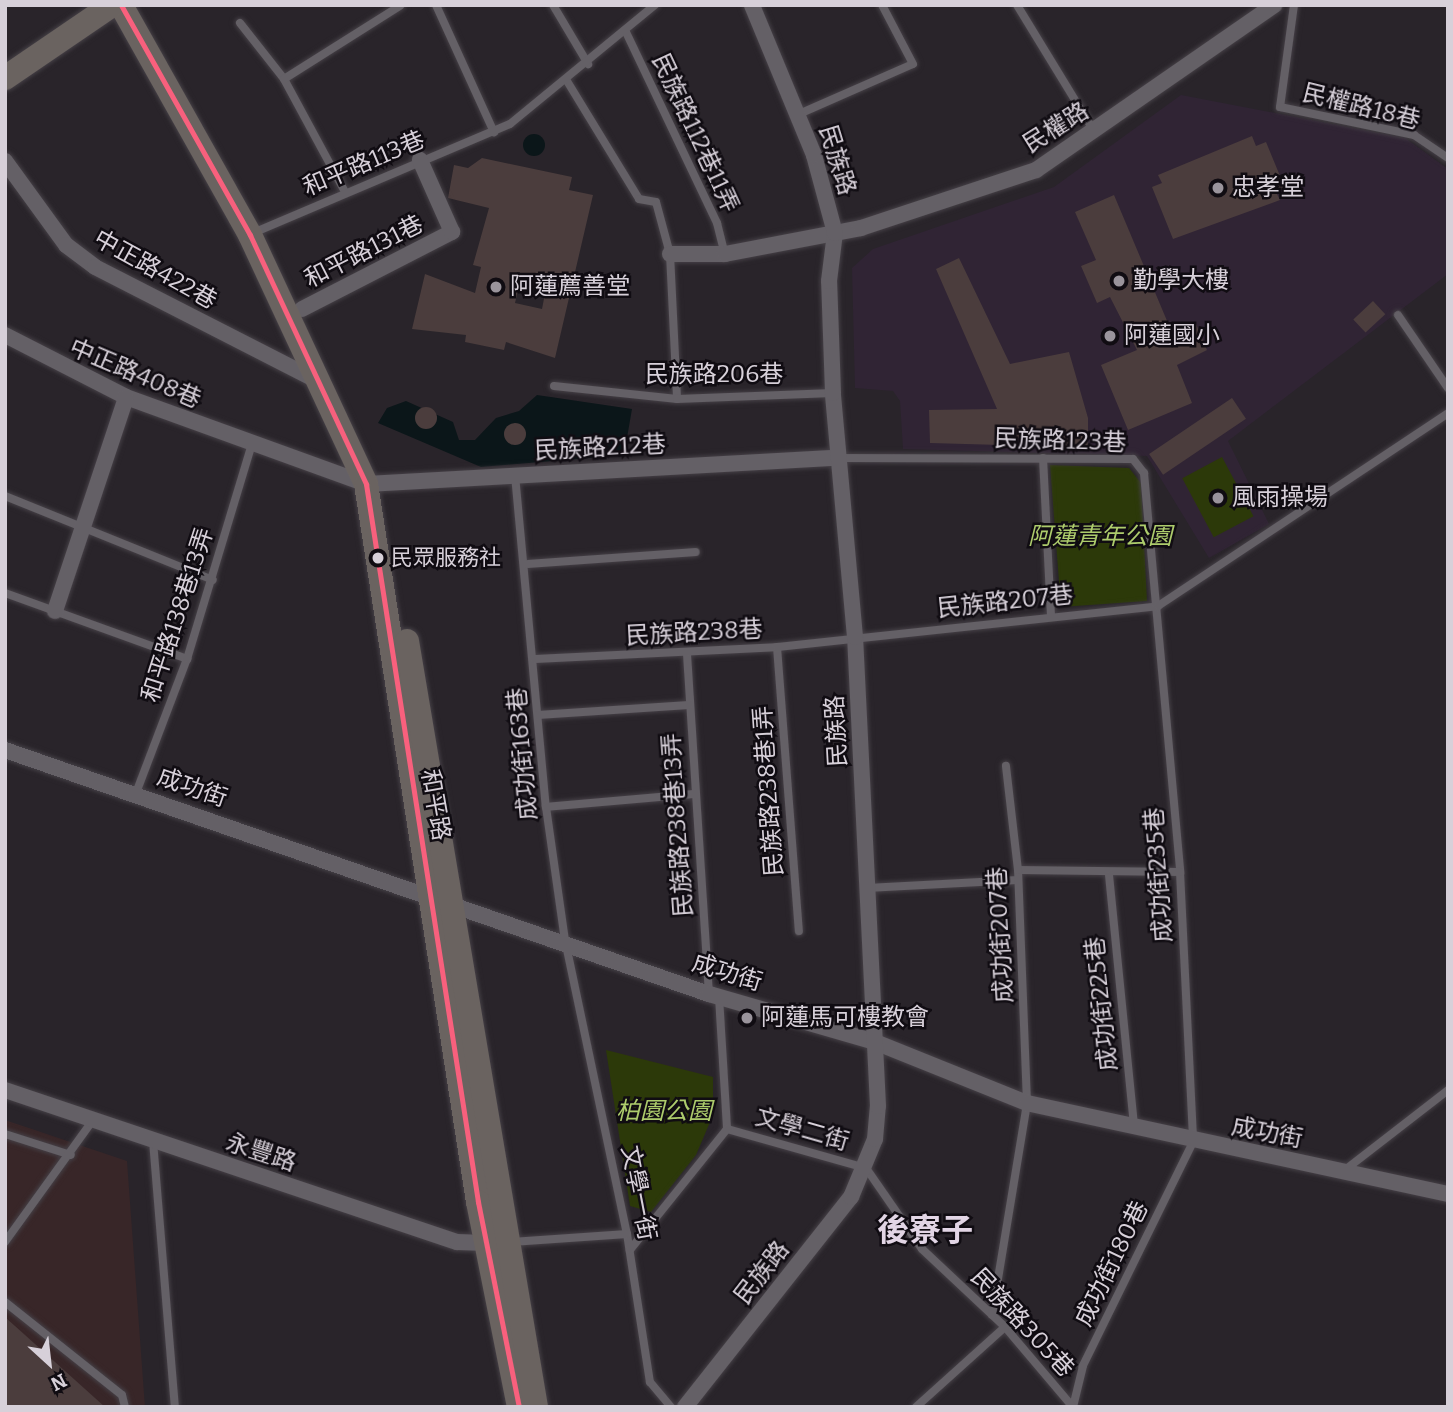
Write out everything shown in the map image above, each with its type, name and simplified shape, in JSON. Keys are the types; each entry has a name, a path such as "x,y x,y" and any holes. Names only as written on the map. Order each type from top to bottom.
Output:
{"main road":[{"path":"5,61 91,5"},
{"path":"5,78 112,5"},
{"name":"和平路","path":"121,5 302,309 374,484 519,1407"},
{"name":"和平路","path":"141,5 257,231 316,380 374,484"},
{"name":"和平路","path":"495,1243 536,1407"}],"street":[{"name":"民族路","path":"685,1407 851,1197 866,1168 878,1106 855,638 836,458 829,281 835,233 799,114 752,5"},
{"name":"民權路","path":"670,254 725,254 835,233 1036,170 1094,133 1274,5"},
{"name":"和平路131巷","path":"302,309 452,232 420,160"},
{"name":"中正路422巷","path":"5,161 66,245 94,267 316,380"},
{"name":"中正路408巷","path":"5,335 126,397 251,447 374,484"},
{"path":"55,611 126,397"},
{"name":"民族路212巷","path":"374,484 836,458"},
{"name":"成功街","path":"5,750 565,940 714,994 875,1042 1027,1103 1193,1142 1448,1194"},
{"name":"永豐路","path":"5,1090 457,1242 495,1243"}],"lane":[{"path":"284,79 401,5"},
{"path":"436,5 494,132"},
{"path":"553,5 588,64"},
{"name":"和平路113巷","path":"257,231 344,190 494,132 567,81 655,5"},
{"path":"799,114 913,64 882,5"},
{"path":"1017,5 1094,133"},
{"name":"民權路18巷","path":"1294,5 1280,107 1414,135 1448,158"},
{"path":"240,23 284,79 344,190"},
{"name":"民族路112巷11弄","path":"625,30 717,223 725,254"},
{"path":"567,81 639,199 656,202 670,254 677,399"},
{"path":"1398,315 1448,388"},
{"name":"民族路206巷","path":"554,386 677,399 833,393"},
{"path":"1158,606 1448,413"},
{"name":"和平路138巷13弄","path":"136,793 187,659 251,447"},
{"name":"民族路123巷","path":"836,458 1133,458 1148,490 1158,606"},
{"path":"1043,458 1051,617"},
{"name":"成功街163巷","path":"515,475 528,564 546,807 565,940"},
{"path":"5,496 212,580"},
{"path":"528,564 696,552"},
{"path":"5,593 187,659"},
{"name":"民族路207巷","path":"855,638 1158,606"},
{"name":"成功街235巷","path":"1158,606 1180,872 1193,1142"},
{"name":"民族路238巷","path":"534,659 687,654 777,648 855,638"},
{"name":"民族路238巷1弄","path":"777,648 799,931"},
{"name":"民族路238巷13弄","path":"687,654 695,794 714,994"},
{"path":"538,715 689,705"},
{"name":"成功街207巷","path":"992,1315 1027,1103 1018,870 1006,766"},
{"path":"546,807 695,794"},
{"path":"1018,870 1109,875 1180,872"},
{"name":"成功街225巷","path":"1109,875 1134,1129"},
{"path":"867,888 1018,880"},
{"name":"文學一街","path":"565,940 627,1234 650,1382 671,1407"},
{"name":"文學二街","path":"630,1250 727,1129 714,994"},
{"path":"1343,1171 1448,1090"},
{"path":"5,1241 71,1155 93,1120"},
{"name":"文學二街","path":"727,1129 866,1168"},
{"path":"5,1134 71,1155"},
{"path":"153,1141 175,1407"},
{"name":"成功街180巷","path":"1072,1406 1083,1366 1193,1142"},
{"name":"民族路305巷","path":"866,1168 922,1249 1005,1327 1072,1406"},
{"path":"495,1243 627,1234"},
{"path":"5,1302 122,1395 125,1407"},
{"path":"916,1407 1005,1327"}],"shaded area":[{"name":"阿蓮國小","path":"1181,95 1405,138 1448,169 1448,274 1228,441 1269,524 1209,558 1147,456 903,449 900,401 893,391 855,388 852,268 873,249 1054,187"},
{"path":"534,134 542,137 545,145 542,153 534,156 526,153 523,145 526,137"},
{"path":"537,395 632,409 624,455 481,467 378,423 387,408 406,401 453,422 459,440 475,440 496,418 519,411"},
{"path":"5,1120 127,1161 145,1407 5,1407"}],"green space":[{"name":"風雨操場","path":"1222,457 1253,516 1214,537 1182,478"},
{"name":"阿蓮青年公園","path":"1050,465 1129,468 1141,483 1147,601 1061,607"},
{"name":"柏園公園","path":"606,1050 713,1077 713,1115 696,1155 651,1212 630,1206"}],"building":[{"name":"忠孝堂","path":"1252,136 1256,146 1266,142 1285,188 1276,192 1280,200 1173,239 1152,187 1162,183 1158,175"},
{"path":"482,158 572,177 569,190 593,195 555,358 506,342 504,350 465,342 466,335 412,329 425,274 475,293 481,267 473,265 489,208 448,198 454,165 468,168","holes":["521,277 547,283 542,309 515,303"]},
{"path":"1114,195 1173,335 1196,324 1207,350 1177,365 1192,403 1128,430 1101,365 1137,350 1110,297 1097,303 1081,266 1096,260 1075,212"},
{"path":"959,258 1010,364 1069,352 1088,418 1088,449 1045,449 1044,428 1001,445 930,443 929,410 997,409 936,269"},
{"path":"1373,301 1385,314 1366,333 1353,319"},
{"path":"1232,398 1246,419 1163,475 1149,454"},
{"path":"426,407 434,410 437,418 434,426 426,429 418,426 415,418 418,410"},
{"path":"511,423 519,423 526,430 526,438 519,445 511,445 504,438 504,430"},
{"path":"5,1317 105,1407 5,1407"}],"transit line":[{"path":"121,5 250,235 366,484 478,1202 519,1407"}],"place":[{"name":"忠孝堂","path":"1218,188"},
{"name":"勤學大樓","path":"1119,281"},
{"name":"阿蓮薦善堂","path":"496,287"},
{"name":"阿蓮國小","path":"1110,336"},
{"name":"風雨操場","path":"1218,498"},
{"name":"民眾服務社","path":"378,558"},
{"name":"阿蓮馬可樓教會","path":"747,1018"}],"district":[{"name":"後寮子","path":"925,1230"}]}
